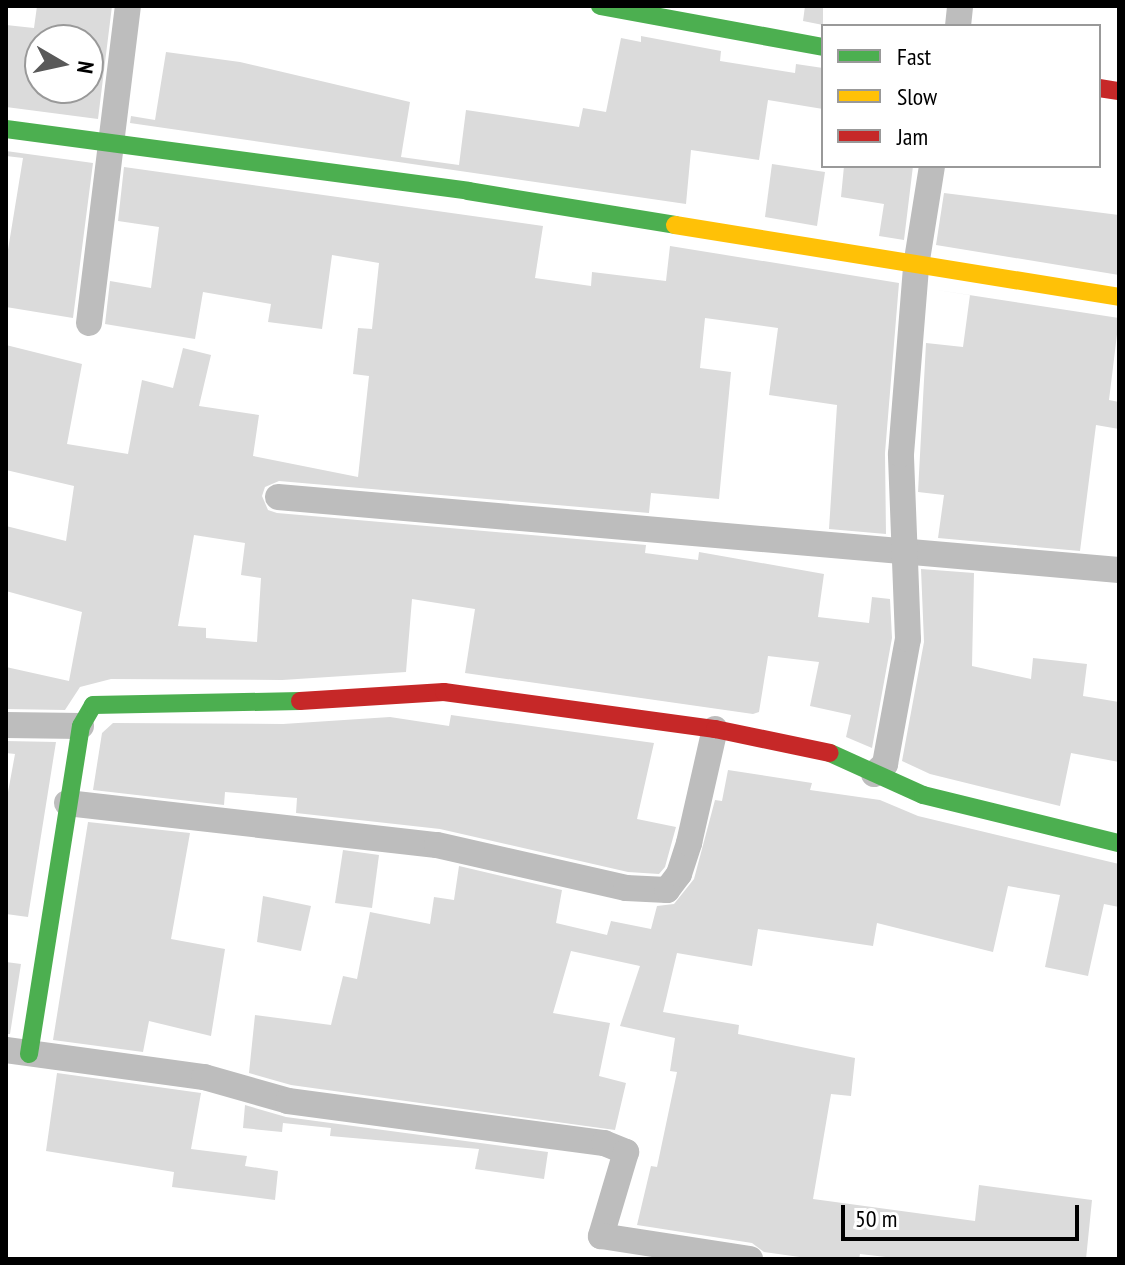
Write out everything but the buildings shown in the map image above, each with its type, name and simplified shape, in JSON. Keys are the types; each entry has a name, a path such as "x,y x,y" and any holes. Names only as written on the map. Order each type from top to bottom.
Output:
{"street":[{"path":"89,323 114,142 128,6"},
{"path":"600,6 700,17 821,47"},
{"path":"6,129 468,191 1119,297"},
{"path":"874,774 885,764 908,639 908,555 901,454 916,266 932,168"},
{"path":"278,497 908,555 1119,570"},
{"path":"750,1259 601,1236 626,1152 604,1143 288,1101 204,1077 18,1052 81,726 93,705 111,701 283,702 444,692 715,729 825,751 923,795 1119,843"},
{"path":"6,725 81,726"},
{"path":"67,803 437,845 626,888 667,890 679,874 689,843 715,729"}],"traffic: fast":[{"path":"600,6 821,47"},
{"path":"6,129 468,191 675,225"},
{"path":"29,1054 81,726 93,705 300,701"},
{"path":"830,753 923,795 1119,843"}],"traffic: slow":[{"path":"675,225 1119,297"}],"traffic: jam":[{"path":"1101,88 1119,91"},
{"path":"300,701 444,692 715,729 830,753"}]}
